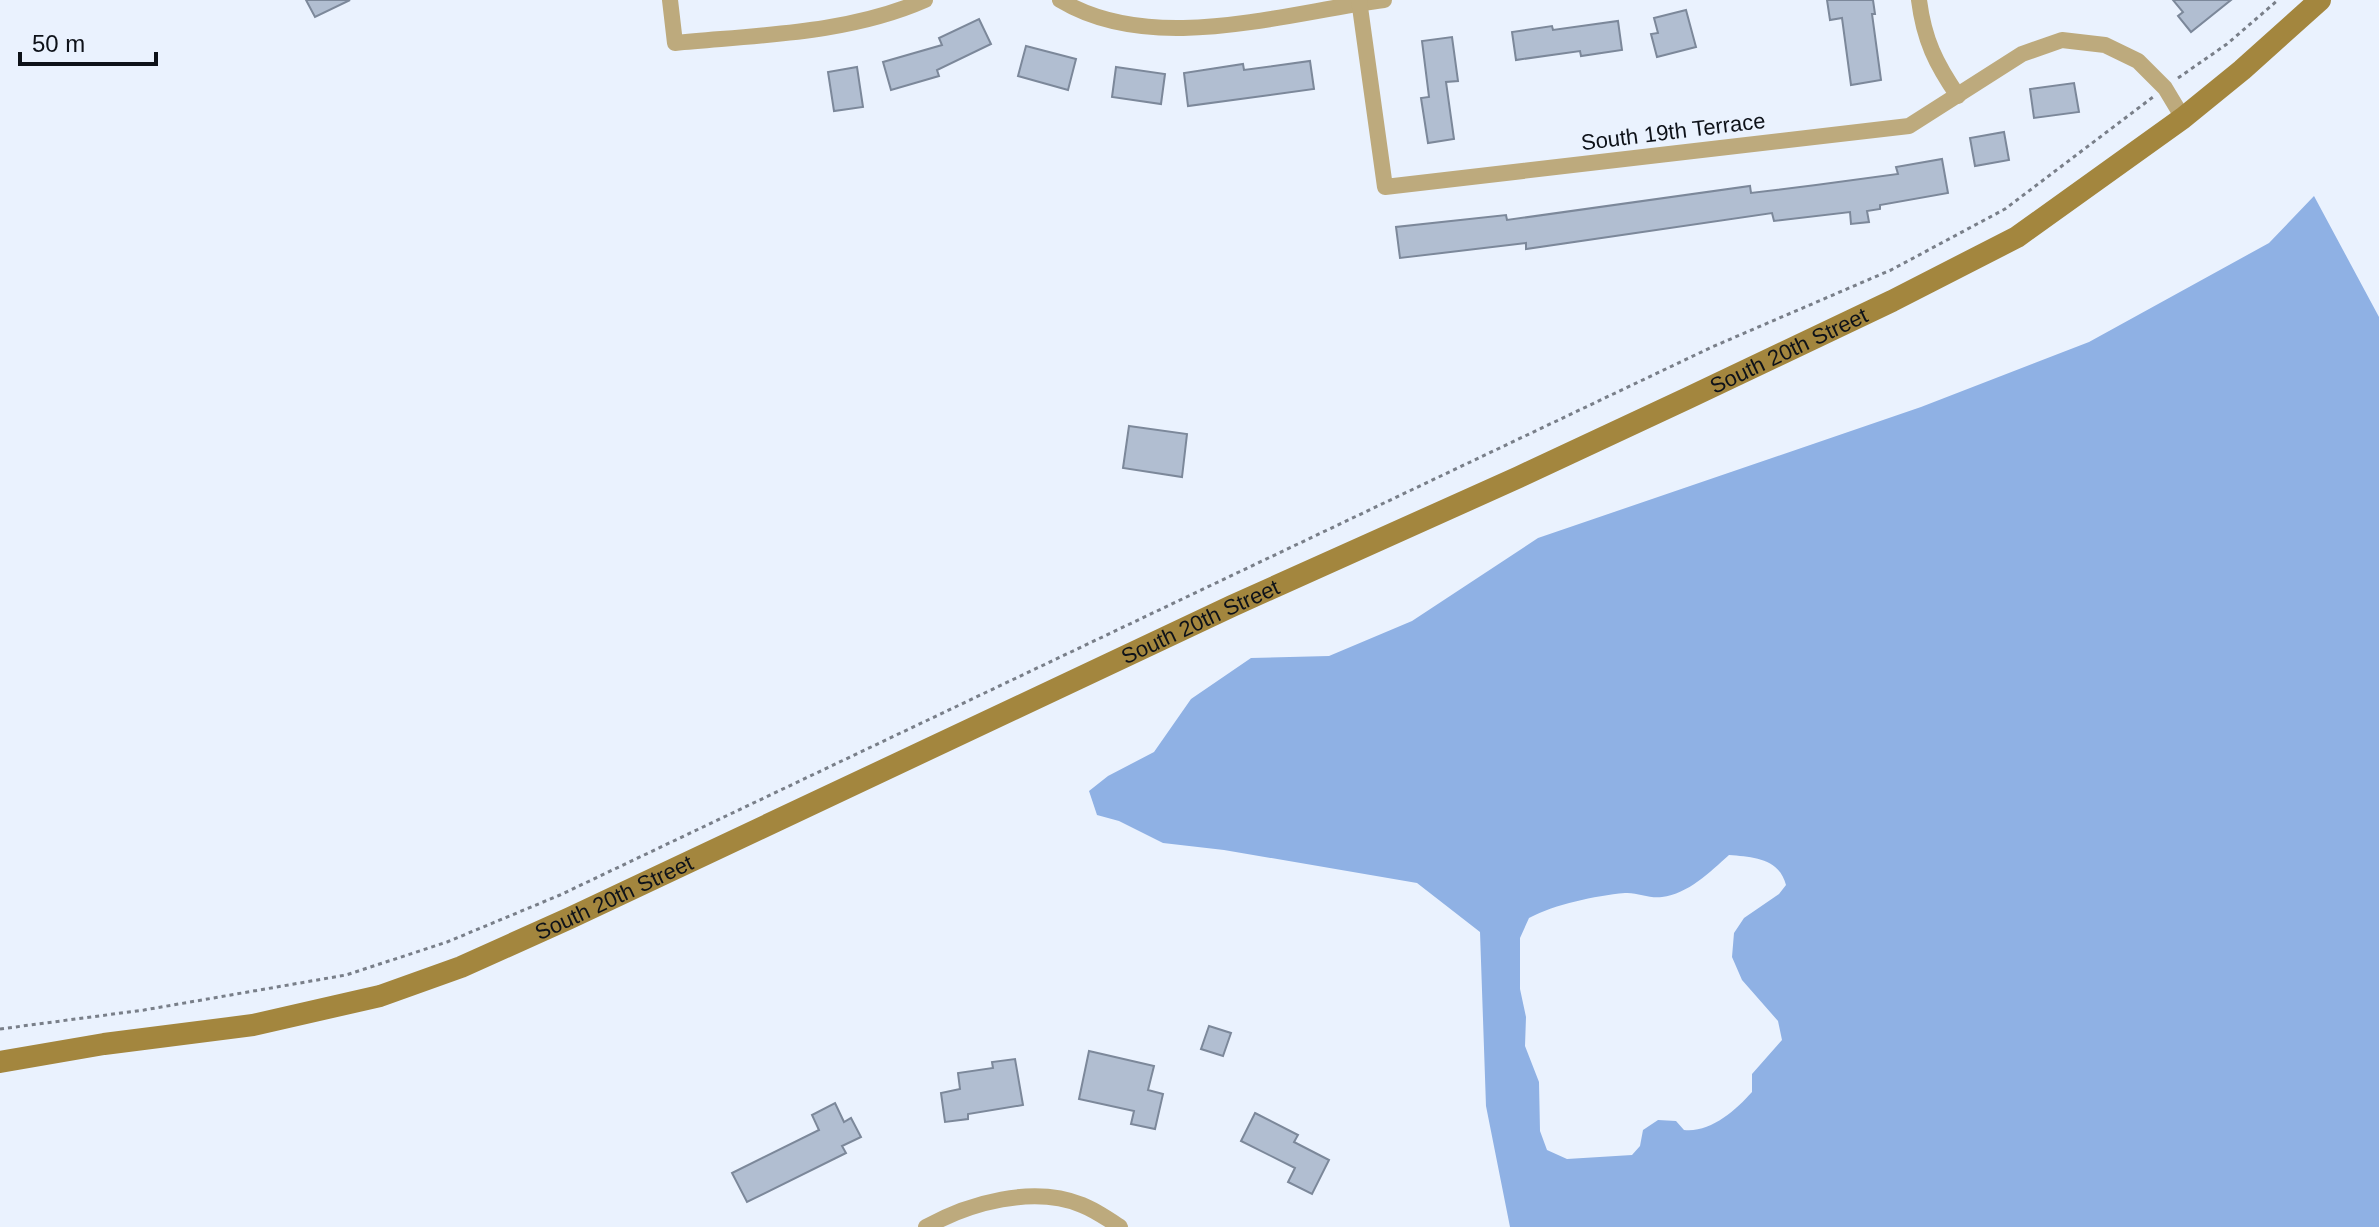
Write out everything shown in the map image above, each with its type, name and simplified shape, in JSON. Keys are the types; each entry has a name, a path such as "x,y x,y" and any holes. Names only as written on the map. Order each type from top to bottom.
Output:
{"main road":[{"name":"South 20th Street","path":"0,1062 104,1044 253,1025 380,996 461,967 570,918 1232,606 1519,477 1892,301 2017,237 2183,118 2320,0"}],"street":[{"path":"670,0 675,43 833,27 901,11 925,0"},
{"path":"1060,0 1083,14 1150,29 1218,26 1384,0"},
{"path":"1919,0 1922,25 1936,64 1958,96"},
{"name":"South 19th Terrace","path":"1359,2 1385,187 1909,126 2022,54 2062,40 2105,45 2138,61 2165,88 2183,118"},
{"path":"926,1227 970,1206 1005,1199 1045,1198 1080,1204 1120,1227"}],"path":[{"path":"0,1029 144,1010 346,975 447,942 560,895 1712,347 1891,270 2005,209 2227,44 2278,0"}],"shaded area":[{"path":"2314,196 2379,317 2379,1227 1510,1227 1486,1106 1480,932 1417,883 1224,850 1163,843 1119,821 1097,815 1089,791 1108,776 1154,752 1191,699 1251,658 1329,656 1412,621 1538,538 1921,407 2089,342 2269,243","holes":["1729,855 1756,858 1771,864 1778,869 1786,885 1779,894 1744,918 1734,933 1732,957 1742,980 1778,1021 1782,1040 1752,1074 1752,1092 1730,1113 1703,1128 1684,1130 1676,1121 1658,1120 1643,1130 1640,1146 1632,1155 1567,1159 1547,1150 1540,1131 1539,1082 1525,1046 1526,1017 1520,989 1520,938 1529,918 1563,905 1601,896 1625,893 1657,897 1672,895 1698,881"]}],"building":[{"path":"306,0 350,0 315,17"},
{"path":"1827,0 1873,0 1881,80 1851,85 1842,18 1830,20"},
{"path":"2173,0 2231,0 2191,32 2178,16 2183,12"},
{"path":"1686,10 1696,47 1657,57 1651,34 1658,33 1654,18"},
{"path":"979,19 991,44 937,70 939,76 891,90 883,62 942,45 939,38"},
{"path":"1618,21 1622,50 1581,56 1580,51 1516,60 1512,32"},
{"path":"1452,37 1458,81 1446,82 1454,139 1428,143 1421,98 1429,97 1422,41"},
{"path":"1026,46 1076,59 1068,90 1018,76"},
{"path":"1310,61 1314,89 1188,106 1184,73 1243,64 1244,70"},
{"path":"857,67 863,107 834,111 828,72"},
{"path":"1116,67 1165,74 1161,104 1112,97"},
{"path":"2074,83 2079,112 2034,118 2030,89"},
{"path":"2004,132 2009,160 1975,166 1970,138"},
{"path":"1942,159 1948,193 1880,205 1880,209 1867,211 1869,222 1851,224 1850,212 1774,221 1772,213 1526,249 1526,243 1400,258 1396,227 1506,215 1507,220 1750,186 1751,193 1816,185 1898,174 1896,167"},
{"path":"1129,426 1187,434 1182,477 1123,468"},
{"path":"1209,1026 1231,1033 1223,1056 1201,1049"},
{"path":"1089,1051 1154,1066 1148,1090 1163,1094 1155,1129 1131,1124 1134,1111 1079,1099"},
{"path":"1015,1059 1023,1105 968,1114 968,1119 945,1122 941,1093 960,1089 958,1073 993,1068 992,1062"},
{"path":"835,1103 844,1122 851,1118 861,1137 842,1146 846,1153 747,1202 732,1173 819,1130 812,1115"},
{"path":"1255,1113 1298,1135 1294,1142 1329,1160 1312,1194 1288,1182 1295,1168 1241,1141"}]}
